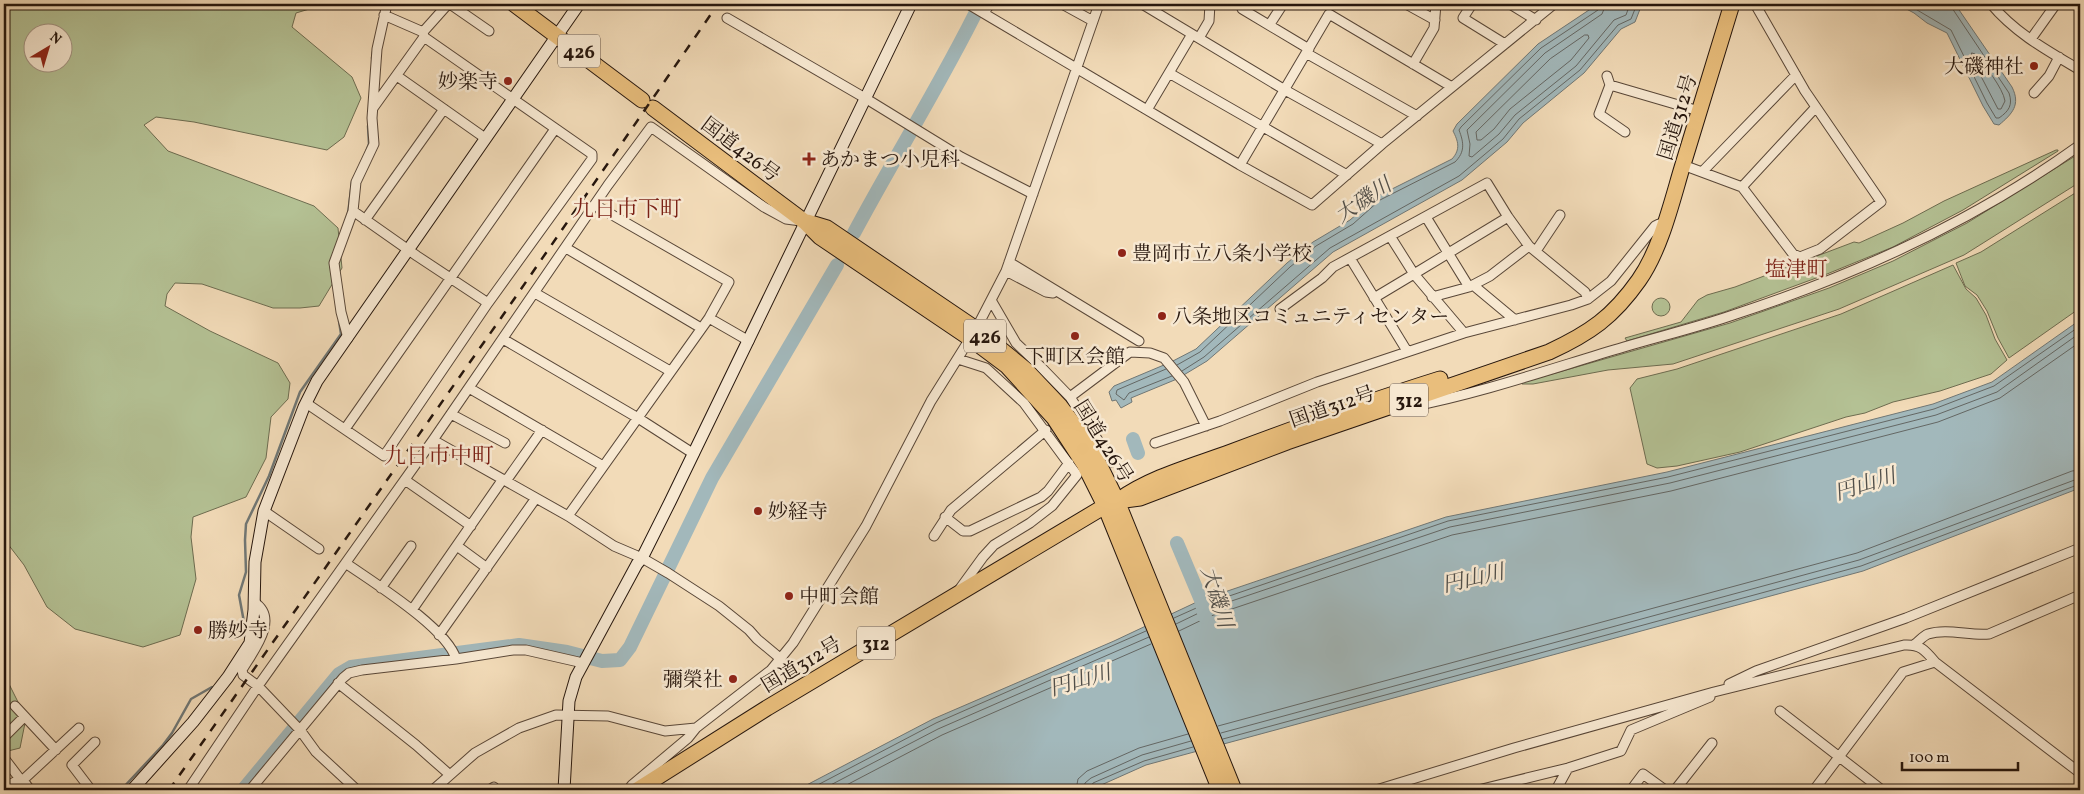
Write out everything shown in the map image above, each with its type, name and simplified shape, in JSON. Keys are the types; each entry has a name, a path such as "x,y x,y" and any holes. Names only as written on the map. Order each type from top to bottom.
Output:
{"highway":[{"name":"国道426号","path":"514,4 805,222 827,228 973,334 1004,350 1046,390 1080,434 1096,464 1234,790"},
{"name":"国道312号","path":"637,790 767,708 1111,503 1140,498 1287,442 1550,352 1582,337 1610,314 1645,271 1664,225 1732,4"},
{"name":"国道426号","path":"1120,524 1220,790"}],"street":[{"path":"348,338 341,312 334,263 353,211 356,182 374,144 373,109 376,49 387,4"},
{"path":"373,109 423,35 449,4 489,30"},
{"path":"132,790 177,741 231,673 250,643 255,562 264,511 306,403 317,381 409,250 511,99 579,4"},
{"path":"564,790 569,701 576,677 642,558 694,454 911,4"},
{"path":"968,4 1240,165 1312,205 1382,144 1554,4"},
{"path":"984,13 990,4"},
{"path":"1062,4 1093,21"},
{"path":"628,790 688,738 696,728 759,680 781,659 866,526 931,401 973,334 1007,266 1099,4"},
{"path":"1142,4 1285,90 1382,144"},
{"path":"1147,110 1169,73 1209,21 1210,4"},
{"path":"1270,24 1283,4"},
{"path":"1240,165 1329,14 1330,4"},
{"path":"1406,4 1435,20"},
{"path":"1413,64 1434,28 1436,4"},
{"path":"1472,4 1463,18 1506,44"},
{"path":"1510,4 1536,20"},
{"path":"1683,165 1704,171 1742,187 1793,254 1800,257 1820,249 1881,202 1816,107 1754,4"},
{"path":"1990,4 2021,34 2080,70"},
{"path":"2031,39 2056,4"},
{"path":"1242,9 1270,24 1307,51 1417,116"},
{"path":"1329,14 1452,87"},
{"path":"306,403 384,456 488,303 592,159 592,154 511,99 423,35 384,15"},
{"path":"727,18 866,98 961,157 1033,194"},
{"path":"2034,93 2049,76 2059,57"},
{"path":"1169,73 1347,175"},
{"path":"1704,171 1796,74"},
{"path":"396,76 485,138"},
{"path":"1607,76 1610,85 1599,114 1625,132"},
{"path":"1610,85 1699,111"},
{"path":"1742,187 1816,107"},
{"path":"365,220 444,109"},
{"path":"188,790 258,686 347,564 651,127 764,207 786,219 805,222"},
{"path":"345,429 555,129"},
{"path":"1409,407 1458,397 1690,329 1814,286 1897,252 1936,232 1988,204 2080,145"},
{"path":"1280,309 1322,278 1333,267 1487,183 1508,217 1532,248 1585,292 1588,299"},
{"path":"568,516 708,318 729,282 595,205"},
{"path":"353,211 488,303"},
{"path":"1432,297 1471,286 1490,276 1532,248 1560,215"},
{"path":"1426,217 1471,286 1515,320"},
{"path":"1374,298 1508,217"},
{"path":"1155,443 1206,426 1317,382 1407,351 1464,333 1571,306 1588,299 1611,281 1655,226 1659,224 1664,225"},
{"path":"1390,236 1414,274 1464,333"},
{"path":"566,248 701,328"},
{"path":"1350,258 1407,351"},
{"path":"1007,266 1046,292 1057,292 1139,341"},
{"path":"535,293 670,371"},
{"path":"991,300 1016,344 1070,397 1096,464"},
{"path":"708,318 749,341"},
{"path":"503,339 638,418 694,454"},
{"path":"1070,397 1130,352 1150,353 1164,358 1184,382 1206,426"},
{"path":"958,359 986,368 998,377 1024,402 1069,463"},
{"path":"469,388 603,466"},
{"path":"451,414 505,443"},
{"path":"412,610 504,480 542,430"},
{"path":"934,536 945,517 1046,430"},
{"path":"433,440 568,516 614,546 642,558 666,572 719,606 781,659"},
{"path":"1069,463 1096,464"},
{"path":"945,517 963,531 970,531 1041,496 1048,491 1069,463"},
{"path":"958,593 983,557 994,545 1030,523 1052,506 1096,464"},
{"path":"405,480 471,526"},
{"path":"439,635 536,498"},
{"path":"264,511 319,549"},
{"path":"381,588 411,546"},
{"path":"457,546 487,568"},
{"path":"1478,790 1497,787 1568,768 1620,751 1631,730 1710,698 1714,692 1756,671 1906,618 2080,548"},
{"path":"347,564 412,610 439,635 454,655"},
{"path":"1915,644 1926,634 1943,632 1974,635 1989,634 2080,595"},
{"path":"254,602 262,607 266,617 262,635 242,670 243,675 258,686 298,728 316,752 356,790"},
{"path":"1376,790 1514,748 1714,692 1904,644 1915,644 1924,649 1935,662 2080,773"},
{"path":"250,790 298,728 349,673 454,655 526,650 585,658"},
{"path":"1814,790 1903,672 1935,662"},
{"path":"338,683 416,745 450,775"},
{"path":"14,706 56,750"},
{"path":"1780,712 1882,790"},
{"path":"433,790 475,753 519,728 556,715 608,716 665,731 696,728"},
{"path":"4,737 24,717"},
{"path":"4,788 22,780 79,728"},
{"path":"91,790 72,765 95,742"},
{"path":"1675,790 1712,744"},
{"path":"4,758 30,790"},
{"path":"1556,790 1568,768"},
{"path":"1631,790 1643,774 1665,790"}],"green space":[{"path":"4,4 326,4 296,13 292,27 352,77 361,98 344,137 327,150 194,122 156,117 144,125 168,151 314,206 338,228 342,268 319,306 273,308 202,284 175,283 167,294 165,306 210,331 278,363 290,383 288,399 271,417 266,458 246,497 193,517 191,537 196,579 180,635 143,647 75,629 47,607 24,565 4,539"},
{"path":"2056,150 2058,151 1963,210 1893,247 1827,274 1724,312 1627,341 1625,338 1681,322 1698,300 1707,295 1735,287 1854,242 1859,243 1903,223 1944,201"},
{"path":"2080,153 2080,182 1964,255 1839,309 1673,364 1608,370 1533,384 1522,384 1730,323 1829,288 1893,261 1967,223"},
{"path":"2080,190 2080,308 2009,358 1987,311 1977,295 1965,286 1956,263 1981,252"},
{"path":"1953,265 1966,289 1976,298 1986,315 1995,339 2007,360 1991,374 1940,391 1893,402 1865,413 1846,417 1740,452 1677,466 1657,468 1647,464 1630,388 1637,379 1677,369 1841,314"},
{"path":"1661,298 1667,301 1670,307 1667,313 1661,316 1655,313 1652,307 1655,301"},
{"path":"4,677 26,718 20,748 4,752"}],"water":[{"path":"1598,4 1642,4 1635,22 1621,29 1584,73 1523,123 1507,142 1462,180 1333,252 1207,361 1177,379 1131,398 1132,402 1121,408 1116,400 1112,401 1109,392 1114,386 1171,362 1196,349 1287,263 1313,242 1350,220 1378,196 1452,159 1458,148 1453,131 1457,124 1538,44"},
{"path":"1897,4 1955,4 2015,93 2014,109 2004,121 1999,125 1994,124 1983,106 1947,33"},
{"name":"円山川","path":"2080,320 2080,488 1863,571 1146,765 1090,790 797,790 933,719 1114,641 1201,600 1446,517 1667,472 1933,404 1992,382"}],"waterway":[{"path":"379,24 383,4"},
{"path":"854,233 950,62 980,4"},
{"path":"372,58 374,46"},
{"path":"366,152 369,144 368,126"},
{"path":"348,214 352,182"},
{"path":"243,790 339,674 351,667 519,645 567,652 602,661 620,660 630,647 712,478 837,265"},
{"path":"331,266 333,283"},
{"path":"246,633 239,595 246,572 246,524 269,476 300,392 341,334 339,321"},
{"name":"大磯川","path":"1133,439 1138,453"},
{"name":"大磯川","path":"1177,543 1201,600 1205,617"},
{"path":"121,790 163,745 191,699 212,687"}],"railway":[{"path":"169,790 501,318 718,4"}],"place":[{"name":"大磯神社","path":"2034,66"},
{"name":"妙楽寺","path":"508,81"},
{"name":"あかまつ小児科","path":"809,159"},
{"name":"豊岡市立八条小学校","path":"1122,253"},
{"name":"八条地区コミュニティセンター","path":"1162,316"},
{"name":"下町区会館","path":"1075,336"},
{"name":"妙経寺","path":"758,511"},
{"name":"中町会館","path":"789,596"},
{"name":"勝妙寺","path":"198,630"},
{"name":"彌榮社","path":"733,679"}],"district":[{"name":"九日市下町","path":"627,208"},
{"name":"塩津町","path":"1796,269"},
{"name":"九日市中町","path":"439,455"}]}
